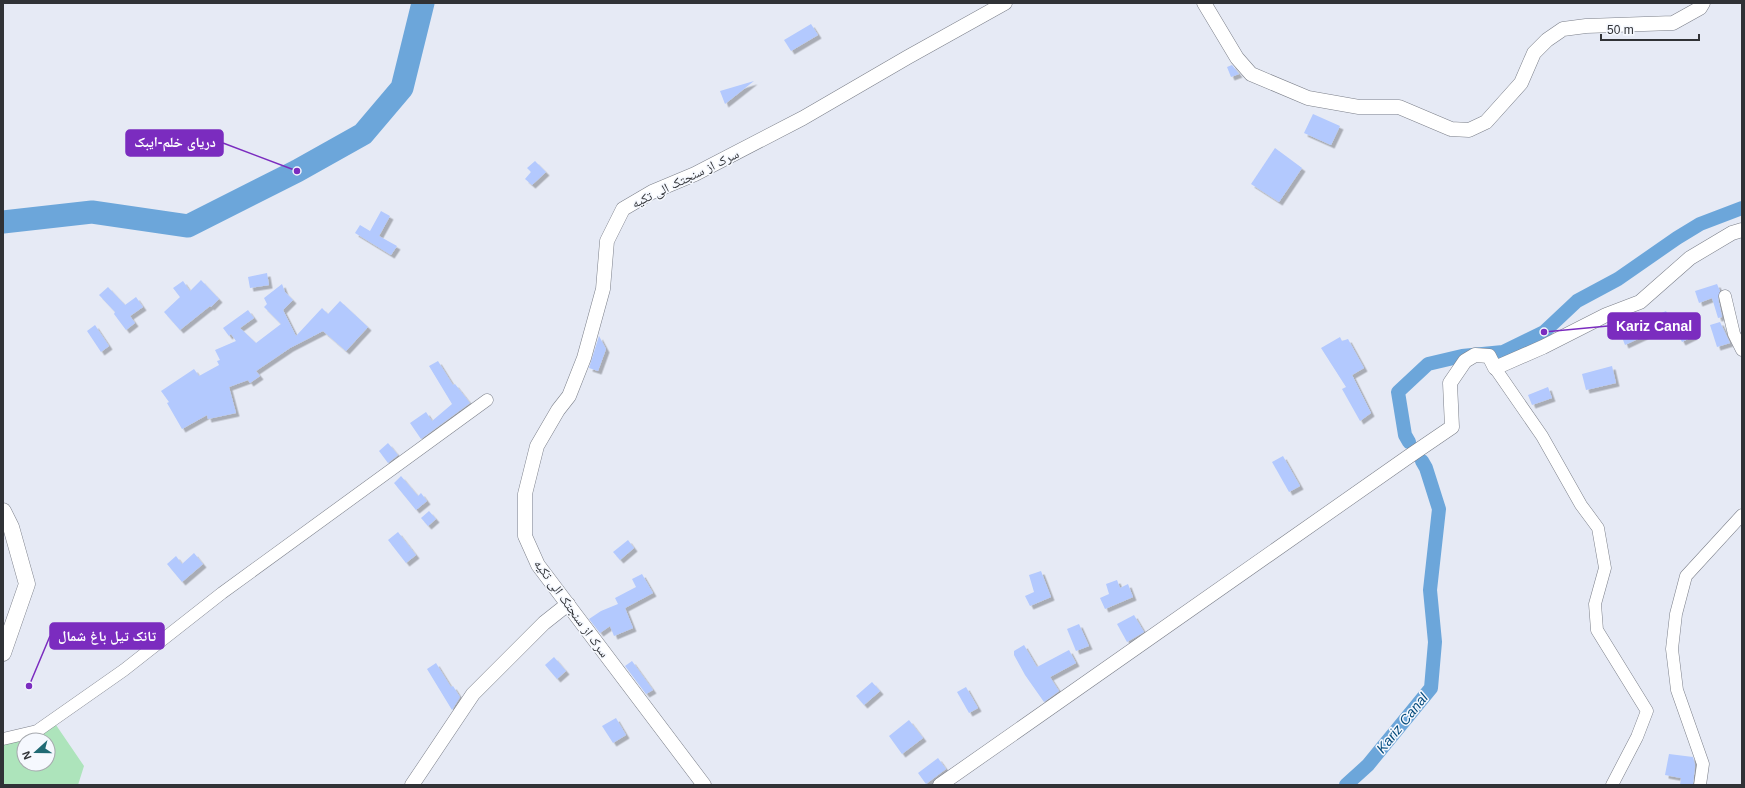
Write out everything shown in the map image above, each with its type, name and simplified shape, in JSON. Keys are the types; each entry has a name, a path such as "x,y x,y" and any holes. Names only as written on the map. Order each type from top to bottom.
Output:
{"main road":[{"path":"3,512 10,527 27,584 3,653"}],"street":[{"name":"سرک از سنجتک الی تکیه","path":"704,785 538,565 525,536 525,494 537,446 558,410 569,396 584,358 603,289 607,241 623,208 652,192 695,174 796,122 1005,3"},
{"path":"1204,3 1237,58 1251,74 1308,98 1359,107 1399,107 1451,129 1470,130 1486,122 1521,83 1534,53 1547,40 1563,30 1586,26 1673,23 1700,8 1702,3"},
{"path":"1495,368 1543,347 1606,315 1640,302 1690,258 1732,233 1742,230"},
{"path":"1725,296 1734,334 1742,350"},
{"path":"940,785 1452,427 1450,383 1465,361 1475,355 1489,356 1495,368 1542,436 1581,505 1598,528 1605,568 1595,604 1597,630 1647,711 1638,737 1612,785"},
{"path":"3,738 37,731 124,670 228,589 487,400"},
{"path":"1700,785 1703,764 1677,690 1672,649 1676,614 1686,576 1742,515"},
{"path":"412,785 473,694 544,623 568,604"}],"green space":[{"path":"56,725 84,766 78,785 3,785 3,737 16,734 16,772 56,772 56,732 25,732"}],"building":[{"path":"811,24 818,35 791,51 784,40"},
{"path":"1232,65 1239,74 1231,77 1227,67"},
{"path":"754,81 725,104 720,91"},
{"path":"1313,114 1340,126 1331,145 1304,133"},
{"path":"1275,148 1302,168 1279,202 1251,184"},
{"path":"535,161 546,172 532,185 525,179 531,172 527,168"},
{"path":"381,211 390,216 379,236 397,246 391,255 355,233 360,225 370,231"},
{"path":"267,273 269,285 250,288 248,277"},
{"path":"201,280 219,299 211,307 210,306 180,330 164,312 180,297 173,288 183,281 190,291"},
{"path":"282,284 285,292 293,300 283,310 296,336 322,308 328,314 340,301 368,327 346,351 323,331 290,348 256,371 260,376 250,383 248,380 229,387 236,413 208,419 207,415 182,429 167,403 169,402 161,391 194,369 199,376 219,365 217,361 220,360 215,350 236,341 231,334 229,336 223,328 248,310 254,318 240,328 256,343 281,324 264,307 267,304 264,298"},
{"path":"1717,284 1720,291 1718,298 1722,317 1718,318 1712,298 1699,303 1695,291"},
{"path":"108,287 125,305 136,297 143,307 130,316 135,323 126,330 114,314 115,312 99,295"},
{"path":"1666,311 1671,320 1683,314 1694,336 1682,342 1672,323 1625,345 1620,332"},
{"path":"1720,322 1730,343 1717,347 1710,325"},
{"path":"95,325 109,346 101,352 87,331"},
{"path":"599,336 606,349 598,371 589,368"},
{"path":"1340,337 1342,341 1348,339 1364,368 1352,375 1371,413 1360,421 1342,389 1346,387 1321,348"},
{"path":"438,361 453,385 455,384 470,403 421,439 410,423 426,412 432,421 452,404 429,366"},
{"path":"1612,366 1616,383 1586,390 1582,374"},
{"path":"1548,387 1552,398 1532,405 1528,395"},
{"path":"388,443 398,455 388,463 379,451"},
{"path":"1283,456 1300,486 1289,492 1272,462"},
{"path":"401,476 418,496 421,493 427,501 416,510 394,483"},
{"path":"429,511 436,519 428,526 421,518"},
{"path":"398,532 416,555 406,563 388,540"},
{"path":"628,540 634,548 620,560 613,552"},
{"path":"194,553 203,564 182,582 167,564 176,556 182,564"},
{"path":"1041,571 1051,597 1030,606 1025,596 1034,592 1029,575"},
{"path":"642,574 653,593 625,608 633,628 614,636 610,626 600,633 589,619 601,611 618,604 615,598 636,587 632,579"},
{"path":"1117,580 1120,588 1128,584 1133,597 1105,609 1100,598 1109,594 1106,584"},
{"path":"1134,615 1144,632 1127,642 1117,624"},
{"path":"1079,624 1089,646 1076,651 1067,629"},
{"path":"1024,645 1037,667 1069,650 1076,663 1050,677 1059,691 1044,702 1025,675 1014,655 1014,651"},
{"path":"554,657 566,671 557,679 545,665"},
{"path":"632,661 653,690 646,694 625,666"},
{"path":"436,663 451,687 453,686 460,697 452,710 427,669"},
{"path":"872,682 880,691 864,705 856,696"},
{"path":"966,687 978,708 969,713 957,692"},
{"path":"616,718 626,735 613,743 602,726"},
{"path":"909,720 923,738 902,754 889,736"},
{"path":"1669,754 1693,757 1695,765 1693,785 1680,785 1681,778 1665,775"},
{"path":"938,758 946,769 926,784 918,773"}],"waterway":[{"path":"3,222 92,212 188,226 297,171 363,134 402,88 423,3"},
{"name":"Kariz Canal","path":"1409,442 1405,435 1398,392 1428,364 1462,356 1503,352 1544,332 1577,301 1618,279 1677,238 1700,224 1742,208"},
{"name":"Kariz Canal","path":"1346,785 1368,765 1431,688 1435,642 1430,590 1439,509 1426,468 1422,461"}],"place":[{"name":"دریای خلم-ایبک","path":"297,171"},
{"name":"Kariz Canal","path":"1544,332"},
{"name":"تانک تیل باغ شمال","path":"29,686"}]}
